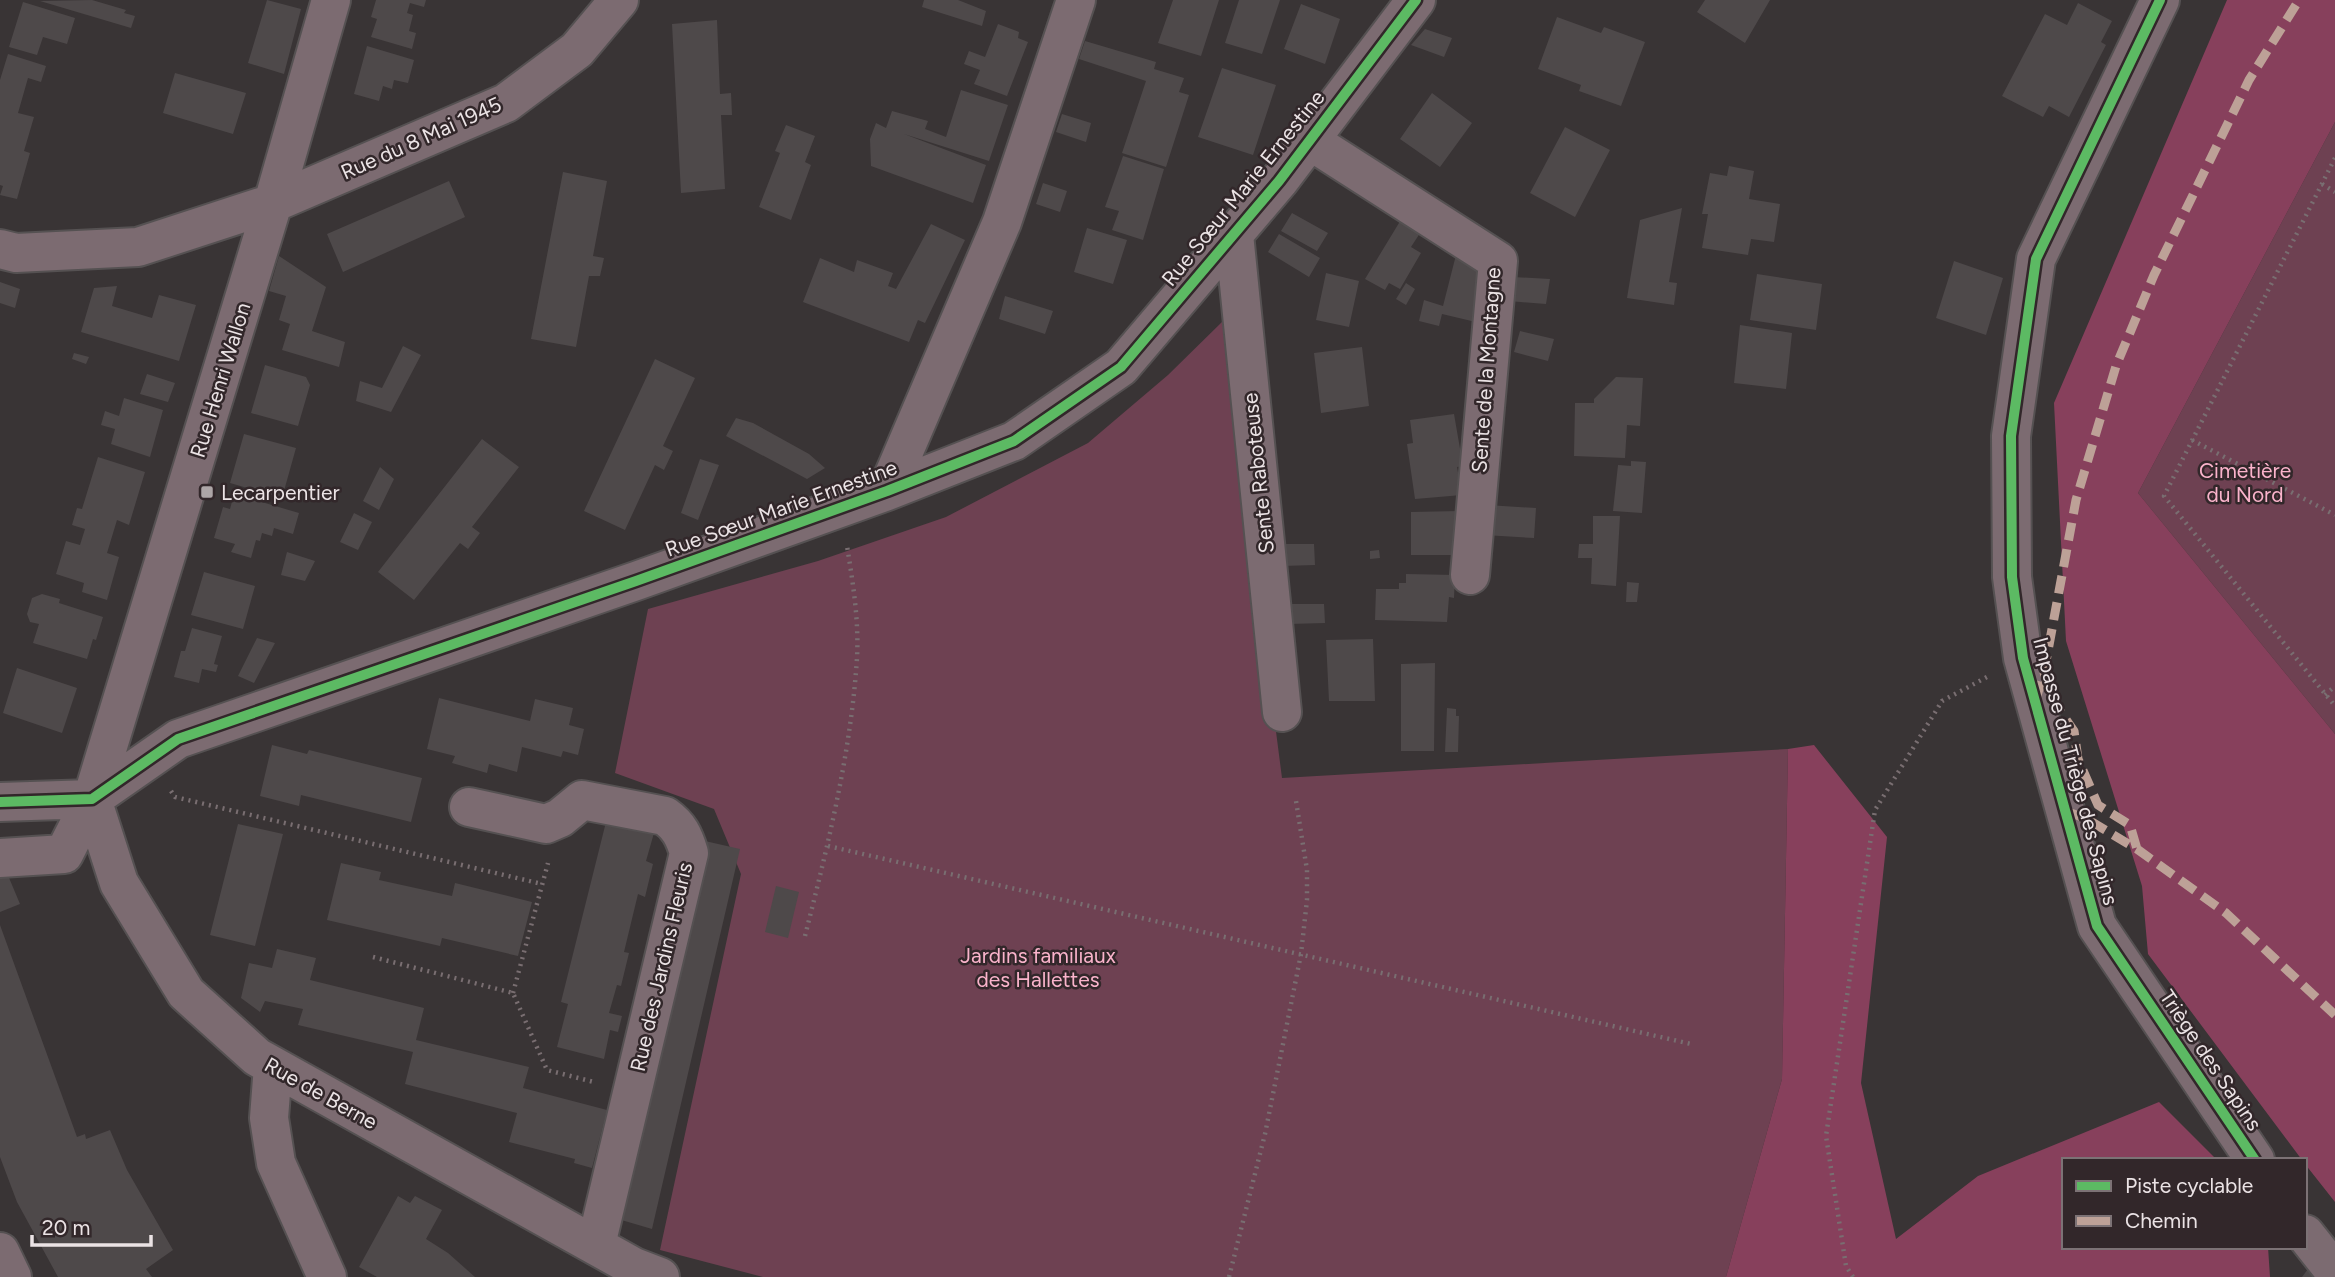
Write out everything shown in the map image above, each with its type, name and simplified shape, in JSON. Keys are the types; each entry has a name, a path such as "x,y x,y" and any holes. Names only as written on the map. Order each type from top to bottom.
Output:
{"street":[{"name":"Rue Henri Wallon","path":"0,858 64,854 92,799 273,203 331,0"},
{"name":"Rue du 8 Mai 1945","path":"0,248 16,253 138,247 273,203 506,103 577,50 619,0"},
{"path":"887,491 1002,222 1076,0"},
{"name":"Rue Sœur Marie Ernestine","path":"92,799 178,739 841,508 1014,441 1121,368 1279,181 1416,0"},
{"name":"Impasse du Triège des Sapins","path":"2135,982 2097,926 2023,658 2012,577 2011,436 2036,260 2160,0"},
{"name":"Sente de la Montagne","path":"1309,140 1498,261 1470,575"},
{"name":"Sente Raboteuse","path":"1234,234 1282,712"},
{"path":"0,802 92,799"},
{"name":"Rue de Berne","path":"92,799 119,883 186,993 257,1057 634,1267 660,1277"},
{"name":"Rue des Jardins Fleuris","path":"469,807 546,824 560,818 582,800 665,816 684,836 689,853 596,1245"},
{"name":"Triège des Sapins","path":"2135,982 2254,1158"},
{"path":"273,1066 269,1118 276,1164 327,1277"},
{"path":"2307,1237 2335,1272"},
{"path":"0,1252 12,1277"}],"path":[{"path":"2335,158 2164,496 2335,706"},
{"path":"2322,184 2335,192"},
{"path":"2192,440 2335,515"},
{"path":"805,936 828,846 857,657 856,600 841,508"},
{"path":"1853,1277 1846,1266 1826,1136 1875,810 1942,701 2023,658"},
{"path":"2325,695 2335,686"},
{"path":"146,761 175,797 542,884"},
{"path":"1229,1277 1265,1134 1301,954 1307,900 1307,870 1296,801"},
{"path":"560,818 513,993 547,1070 632,1091"},
{"path":"828,846 1691,1044"},
{"path":"373,957 513,993"}],"green space":[{"name":"Cimetière du Nord","path":"2335,122 2335,734 2138,493"},
{"name":"Jardins familiaux des Hallettes","path":"1223,321 1282,778 1788,749 1782,1079 1726,1277 763,1277 660,1250 741,874 714,809 615,773 648,609 818,561 946,517 1088,443 1168,375"}],"shaded area":[{"path":"2227,0 2335,0 2335,122 2138,493 2335,734 2335,1202 2307,1167 2307,1158 2301,1158 2148,954 2142,886 2066,641 2054,403"},
{"path":"1814,745 1887,837 1861,1083 1896,1239 1978,1176 2159,1102 2215,1158 2062,1158 2062,1249 2268,1249 2270,1277 1726,1277 1782,1079 1788,749"}],"building":[{"path":"92,0 126,10 124,13 135,16 131,28 40,1"},
{"path":"267,0 301,9 284,74 248,63"},
{"path":"376,0 426,0 424,7 410,3 407,13 413,15 409,31 416,33 412,49 371,37 377,19 371,17"},
{"path":"924,0 958,0 986,11 982,26 922,7"},
{"path":"1173,0 1219,0 1201,56 1158,43"},
{"path":"1239,0 1280,0 1262,54 1225,43"},
{"path":"1705,0 1770,0 1745,43 1697,12"},
{"path":"23,2 75,18 67,44 43,37 37,55 9,47"},
{"path":"2078,3 2112,21 2101,42 2106,45 2069,117 2049,106 2043,117 2002,96 2045,14 2067,25"},
{"path":"1301,4 1340,19 1325,64 1284,49"},
{"path":"1557,17 1601,33 1604,27 1645,42 1621,106 1579,91 1581,85 1538,69"},
{"path":"717,20 720,94 731,93 732,115 721,115 725,189 681,193 672,24"},
{"path":"998,24 1019,32 1018,38 1028,42 1007,96 974,84 980,70 964,64 969,51 985,57"},
{"path":"1425,29 1452,38 1444,57 1411,45"},
{"path":"1085,41 1156,62 1154,69 1184,78 1179,92 1189,95 1166,167 1122,153 1146,81 1079,59"},
{"path":"367,46 414,60 408,83 394,80 392,89 383,86 379,101 354,94"},
{"path":"8,54 46,66 41,82 28,78 18,113 34,117 24,151 30,153 17,199 0,195 3,186 0,185 0,80"},
{"path":"1222,68 1276,85 1253,155 1198,137"},
{"path":"175,73 246,93 233,134 163,113"},
{"path":"961,90 1008,105 989,161 904,134 986,165 973,203 871,166 870,139 876,123 886,128 892,111 928,121 925,129 946,137"},
{"path":"1432,93 1472,123 1440,167 1400,139"},
{"path":"1062,114 1091,123 1086,142 1056,132"},
{"path":"786,125 815,136 805,162 811,165 791,220 759,207 780,153 775,151"},
{"path":"1565,127 1610,150 1575,217 1530,193"},
{"path":"1123,156 1164,169 1143,240 1112,230 1119,211 1105,207"},
{"path":"1729,166 1754,171 1749,199 1780,204 1774,242 1751,239 1748,255 1702,248 1708,214 1702,214 1710,173 1727,176"},
{"path":"563,172 607,181 593,256 604,258 600,276 589,276 576,347 531,339"},
{"path":"449,181 465,217 343,272 327,234"},
{"path":"1043,183 1067,191 1060,212 1036,204"},
{"path":"1682,208 1669,282 1677,283 1674,305 1627,298 1640,220"},
{"path":"1292,213 1328,233 1317,251 1281,231"},
{"path":"1402,218 1422,230 1411,247 1421,253 1400,289 1389,283 1385,290 1365,279"},
{"path":"931,224 965,240 925,323 918,320 909,342 803,302 820,258 854,272 857,260 893,273 888,286 896,289"},
{"path":"1087,228 1127,240 1113,284 1074,272"},
{"path":"1279,234 1320,258 1309,277 1268,252"},
{"path":"1456,255 1482,261 1480,323 1442,314 1439,326 1419,321 1424,300 1443,306"},
{"path":"279,256 326,287 312,331 345,342 339,367 282,350 290,324 279,320 286,296 269,291"},
{"path":"1954,261 2003,278 1986,335 1936,318"},
{"path":"1326,273 1359,281 1349,327 1316,320"},
{"path":"1757,274 1822,284 1816,330 1750,320"},
{"path":"1513,277 1550,279 1546,304 1509,301"},
{"path":"0,282 20,289 15,308 0,303"},
{"path":"1406,283 1415,289 1406,305 1396,299"},
{"path":"117,286 112,306 152,318 159,295 196,305 179,361 81,332 94,288"},
{"path":"1005,296 1053,311 1045,334 999,319"},
{"path":"1740,325 1792,333 1786,389 1734,383"},
{"path":"1520,331 1554,339 1548,361 1514,352"},
{"path":"403,346 421,355 391,412 356,401 360,381 382,388"},
{"path":"1362,347 1369,406 1321,413 1314,353"},
{"path":"74,353 89,357 86,364 72,359"},
{"path":"655,359 695,378 663,446 673,451 664,470 655,465 625,530 584,511"},
{"path":"265,365 306,377 310,385 298,426 251,413"},
{"path":"147,374 175,383 168,402 140,394"},
{"path":"1616,377 1643,378 1640,426 1627,425 1625,458 1574,456 1575,403 1594,403 1594,399"},
{"path":"124,398 163,410 150,457 111,444 115,429 101,425 105,411 119,416"},
{"path":"1454,414 1463,466 1457,467 1462,495 1415,499 1407,444 1413,443 1410,420"},
{"path":"736,418 753,423 809,454 825,468 807,479 726,436"},
{"path":"244,434 296,448 282,498 230,483"},
{"path":"482,439 519,467 472,527 480,533 468,549 460,543 414,600 378,572"},
{"path":"98,457 145,472 129,525 117,520 107,553 119,557 107,600 82,592 84,583 56,574 66,541 80,545 85,529 72,525 77,508 82,509"},
{"path":"700,459 719,465 698,520 681,513"},
{"path":"1631,461 1646,462 1642,513 1613,511 1618,465 1631,466"},
{"path":"380,467 394,479 379,510 363,501"},
{"path":"234,494 299,513 293,534 274,528 272,536 262,533 260,541 256,540 251,558 231,552 235,544 214,538 223,507 230,509"},
{"path":"1487,505 1536,508 1534,538 1484,535"},
{"path":"1460,511 1457,555 1411,555 1411,512"},
{"path":"354,513 372,522 358,550 340,542"},
{"path":"1593,516 1620,516 1616,586 1591,584 1592,558 1578,558 1579,544 1593,544"},
{"path":"1280,544 1314,544 1315,565 1282,566"},
{"path":"1379,550 1380,558 1370,559 1370,551"},
{"path":"287,552 315,561 305,581 281,575"},
{"path":"204,572 255,586 243,629 191,615"},
{"path":"1406,574 1455,575 1454,598 1449,597 1447,622 1375,620 1376,589 1399,589 1399,583 1406,583"},
{"path":"1627,582 1639,583 1637,602 1626,602"},
{"path":"42,594 60,599 59,603 103,617 87,659 33,643 39,624 30,622 27,614 32,598"},
{"path":"1289,604 1324,604 1325,623 1289,624"},
{"path":"192,628 222,636 214,664 218,665 216,672 202,669 199,683 174,677 181,651 185,651"},
{"path":"257,638 275,643 254,683 238,676"},
{"path":"1373,639 1375,701 1329,701 1326,640"},
{"path":"1435,663 1434,751 1401,751 1401,664"},
{"path":"17,668 77,688 62,733 3,713"},
{"path":"439,698 530,721 535,699 573,708 569,725 584,729 578,755 563,751 561,757 522,747 517,772 489,764 487,773 452,763 455,756 427,749"},
{"path":"1447,708 1456,709 1456,716 1459,716 1458,752 1445,752"},
{"path":"272,745 307,754 309,750 422,778 411,822 301,795 299,806 260,796"},
{"path":"606,822 654,833 646,861 653,864 645,897 638,894 624,952 629,953 621,986 617,985 609,1013 622,1016 618,1032 610,1030 604,1059 557,1047 568,1004 561,1002"},
{"path":"238,824 283,834 255,946 210,935"},
{"path":"705,841 740,849 652,1229 618,1219"},
{"path":"341,863 381,872 379,880 452,896 455,883 532,902 518,956 442,938 440,946 327,920"},
{"path":"7,873 20,904 0,912 0,875"},
{"path":"776,886 799,892 788,938 765,932"},
{"path":"0,925 77,1137 85,1134 86,1139 110,1130 127,1170 173,1250 146,1269 152,1277 58,1277 17,1202 0,1157"},
{"path":"277,949 316,958 310,980 424,1008 416,1040 529,1067 523,1088 607,1110 592,1168 574,1163 575,1159 509,1142 517,1113 405,1084 413,1052 298,1025 303,1009 265,1001 260,1012 241,998 249,963 272,968"},
{"path":"398,1196 410,1203 415,1196 442,1210 426,1239 448,1253 475,1277 377,1277 359,1267"},
{"path":"2311,1265 2322,1277 2302,1277"}],"marked path":[{"path":"2036,699 2044,672 2076,500 2116,366 2154,275 2249,80 2299,0"},
{"path":"2044,672 2049,695 2074,731 2078,759 2098,805 2130,825 2137,849"},
{"path":"2065,811 2085,818 2137,849 2226,913 2335,1015"}],"cycle path":[{"path":"0,802 92,799 178,739 636,581 887,491 1014,441 1121,367 1279,181 1416,0"},
{"path":"2160,0 2036,259 2011,436 2012,577 2023,658 2097,926 2254,1158"}],"place":[{"name":"Lecarpentier","path":"207,492"}]}
